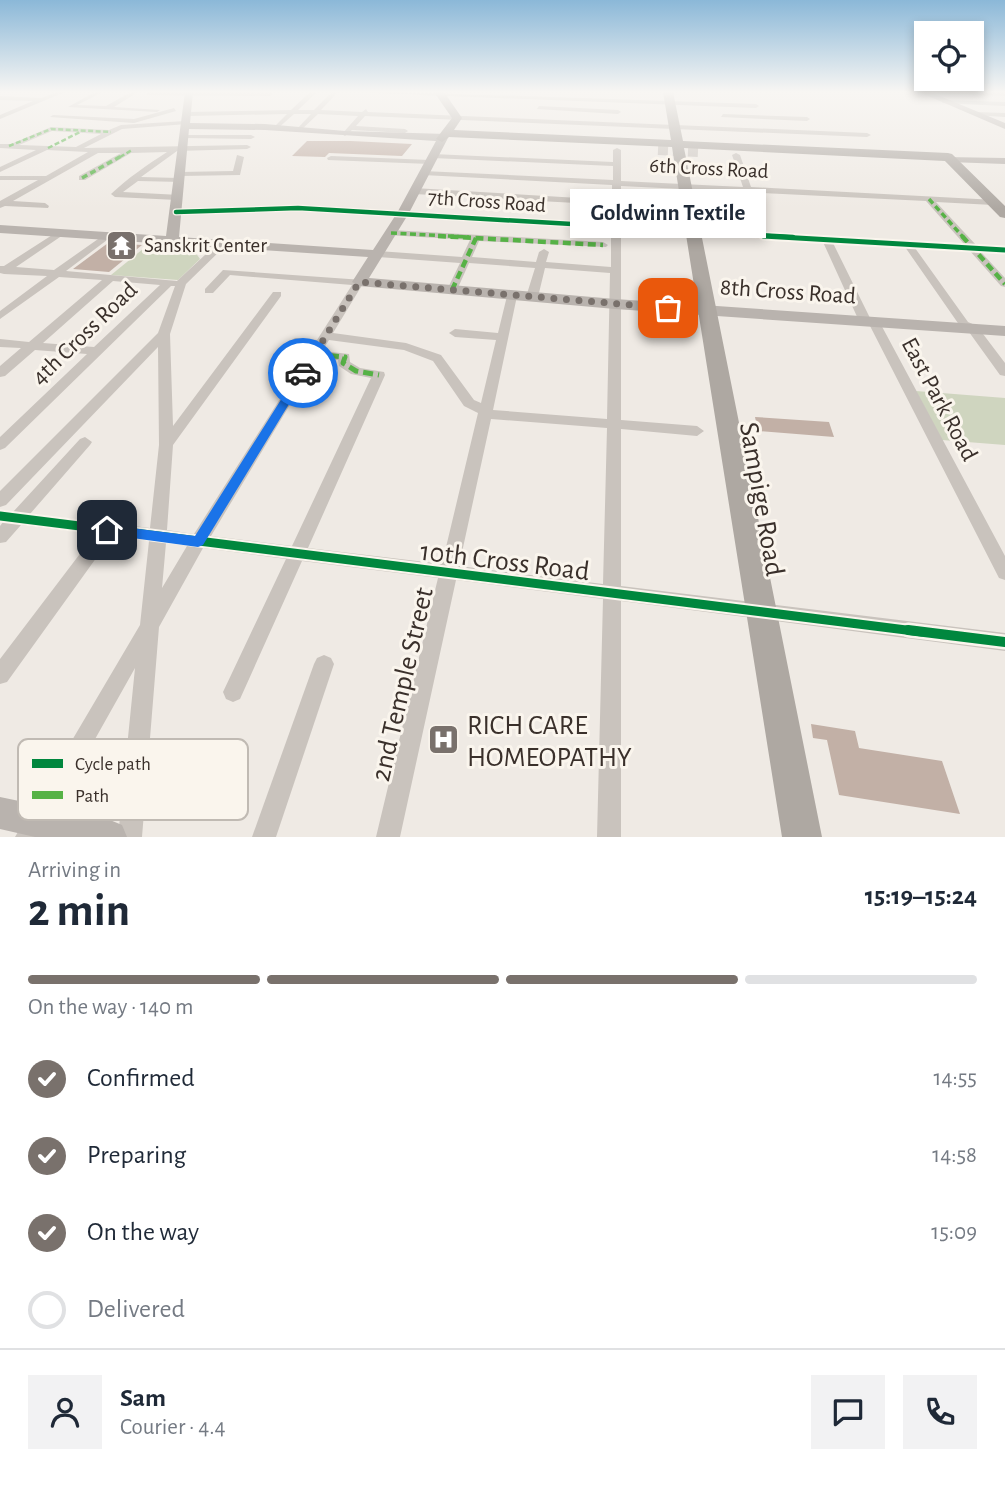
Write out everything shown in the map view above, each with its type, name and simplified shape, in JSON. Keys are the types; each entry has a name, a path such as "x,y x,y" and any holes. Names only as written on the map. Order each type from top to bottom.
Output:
{"main road":[{"path":"441,137 448,131"},
{"name":"Sampige Road","path":"675,131 802,837"},
{"path":"441,137 658,148 466,141 441,137"},
{"path":"441,137 952,162 1005,214"},
{"path":"441,137 617,157 678,148"},
{"path":"700,150 952,162"}],"street":[{"path":"2,146 21,131"},
{"path":"2,146 43,131"},
{"path":"0,170 83,131"},
{"path":"91,131 120,135"},
{"path":"75,149 113,131"},
{"path":"82,178 165,131"},
{"path":"175,131 136,178 115,194 177,197"},
{"path":"173,239 184,131"},
{"path":"211,131 247,146"},
{"path":"228,131 251,137"},
{"path":"85,739 198,542 403,213 441,137 349,131"},
{"path":"729,131 748,190"},
{"path":"776,131 867,135"},
{"path":"2,146 132,150"},
{"path":"3,202 97,150"},
{"path":"136,178 237,173 240,157"},
{"path":"331,158 429,164 617,157 609,837"},
{"path":"952,162 1005,162"},
{"name":"6th Cross Road","path":"429,164 616,183 993,202"},
{"path":"0,178 47,178"},
{"path":"414,191 616,203"},
{"path":"929,199 1005,284"},
{"path":"3,202 45,206"},
{"name":"7th Cross Road","path":"176,212 271,207 403,213 1005,250"},
{"path":"2,230 173,239 615,270"},
{"path":"2,271 60,233"},
{"path":"391,233 603,245"},
{"path":"0,316 108,235"},
{"path":"452,290 476,238"},
{"name":"East Park Road","path":"826,239 1005,573"},
{"name":"4th Cross Road","path":"0,445 97,351 223,243"},
{"path":"908,244 964,324 972,329 1005,372"},
{"path":"532,297 544,252"},
{"path":"2,271 175,283 164,334 166,445 139,739"},
{"path":"209,291 226,272 359,282"},
{"path":"0,373 111,278"},
{"name":"8th Cross Road","path":"359,282 615,304 1005,331"},
{"path":"166,445 277,294"},
{"name":"2nd Temple Street","path":"388,837 512,296"},
{"path":"455,333 501,337"},
{"path":"0,501 164,334"},
{"path":"295,342 406,347 437,358 469,403 485,413 697,431"},
{"path":"0,343 97,351"},
{"path":"233,692 379,375 356,371 343,363 345,357 320,345"},
{"path":"0,537 9,517 85,442"},
{"name":"10th Cross Road","path":"9,517 762,614 1005,642"},
{"path":"0,675 107,530"},
{"path":"264,837 324,664"},
{"path":"0,813 32,830 110,837"}],"green space":[{"path":"154,240 188,242 200,259 178,280 111,275"},
{"path":"916,391 1005,398 1005,445 942,440"}],"building":[{"path":"307,141 412,144 402,156 329,153 325,157 292,156"},
{"path":"108,243 142,245 109,272 73,269"},
{"path":"755,417 829,422 834,437 758,431"},
{"path":"811,724 855,731 859,748 942,761 960,814 839,795 827,740 813,738"}],"tunnel":[{"path":"658,150 700,152"}],"marked path":[{"path":"9,146 46,131"},
{"path":"48,148 82,131"},
{"path":"92,131 111,132"},
{"path":"82,178 132,150"},
{"path":"929,199 1005,284"},
{"path":"391,233 603,245"},
{"path":"452,290 476,238"},
{"path":"314,354 345,357 343,363 356,371 379,375"}],"cycle path":[{"path":"176,212 298,208 1005,250"},
{"path":"0,516 1005,642"}],"way so far":[{"path":"303,373 359,282 668,308"}],"place":[{"name":"Sanskrit Center","path":"121,245"},
{"name":"Goldwinn Textile","path":"668,308"},
{"name":"RICH CARE HOMEOPATHY","path":"444,740"}],"route":[{"path":"107,530 198,542 303,373"}]}
